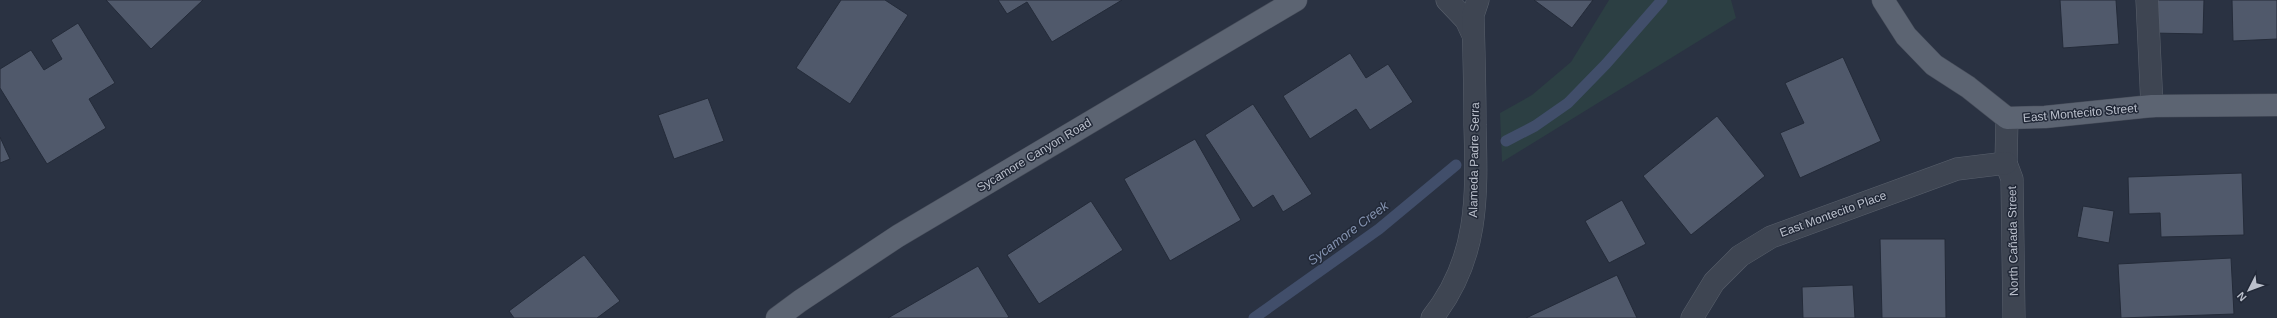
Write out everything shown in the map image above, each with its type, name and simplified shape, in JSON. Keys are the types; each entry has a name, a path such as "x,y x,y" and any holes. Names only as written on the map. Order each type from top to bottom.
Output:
{"main road":[{"name":"Sycamore Canyon Road","path":"777,318 800,300 898,236 1296,0"},
{"name":"East Montecito Street","path":"1883,0 1906,36 1934,65 1968,87 2007,118 2045,117 2152,106 2277,105"}],"street":[{"path":"1447,0 1466,20 1472,13"},
{"path":"2147,0 2152,106"},
{"name":"Alameda Padre Serra","path":"1432,318 1459,276 1472,235 1476,171 1472,13"},
{"name":"North Cañada Street","path":"2007,118 2006,163 2012,179 2014,318"},
{"name":"East Montecito Place","path":"1692,318 1714,282 1740,256 1771,237 1957,169 2006,163"}],"green space":[{"path":"1609,0 1731,0 1736,18 1502,162 1500,113 1532,95 1571,62"}],"building":[{"path":"106,0 203,0 151,49"},
{"path":"841,0 885,0 908,15 850,104 796,68"},
{"path":"998,0 1122,0 1052,42 1027,2 1007,14"},
{"path":"1534,0 1593,0 1572,28"},
{"path":"2060,0 2116,0 2119,44 2063,48"},
{"path":"2152,0 2204,0 2203,34 2152,33"},
{"path":"2232,0 2277,0 2277,39 2233,41"},
{"path":"78,23 115,83 89,99 106,128 47,164 0,88 0,69 31,50 44,70 62,59 51,40"},
{"path":"1350,53 1366,78 1388,64 1413,102 1370,130 1356,109 1310,139 1283,96"},
{"path":"1843,57 1881,141 1800,178 1780,133 1804,123 1785,83"},
{"path":"708,98 724,141 674,159 658,115"},
{"path":"1253,104 1312,194 1283,212 1273,195 1253,208 1205,135"},
{"path":"1717,116 1765,176 1691,235 1643,176"},
{"path":"0,137 10,159 0,163"},
{"path":"1195,139 1241,220 1170,261 1124,179"},
{"path":"2242,173 2244,235 2161,237 2160,213 2129,214 2128,177"},
{"path":"1622,200 1646,244 1609,263 1585,221"},
{"path":"1091,201 1123,250 1039,304 1007,255"},
{"path":"2083,206 2114,211 2109,243 2077,237"},
{"path":"1880,239 1945,239 1946,318 1882,318"},
{"path":"584,255 620,301 597,318 514,318 509,311"},
{"path":"2231,258 2234,314 2121,318 2118,264"},
{"path":"978,266 1009,317 888,318"},
{"path":"1617,275 1637,318 1526,318"},
{"path":"1853,285 1855,318 1803,318 1802,287"}],"waterway":[{"name":"Sycamore Creek","path":"1506,141 1535,126 1568,103 1606,64 1662,0"},
{"name":"Sycamore Creek","path":"1254,318 1379,229 1456,165"}]}
